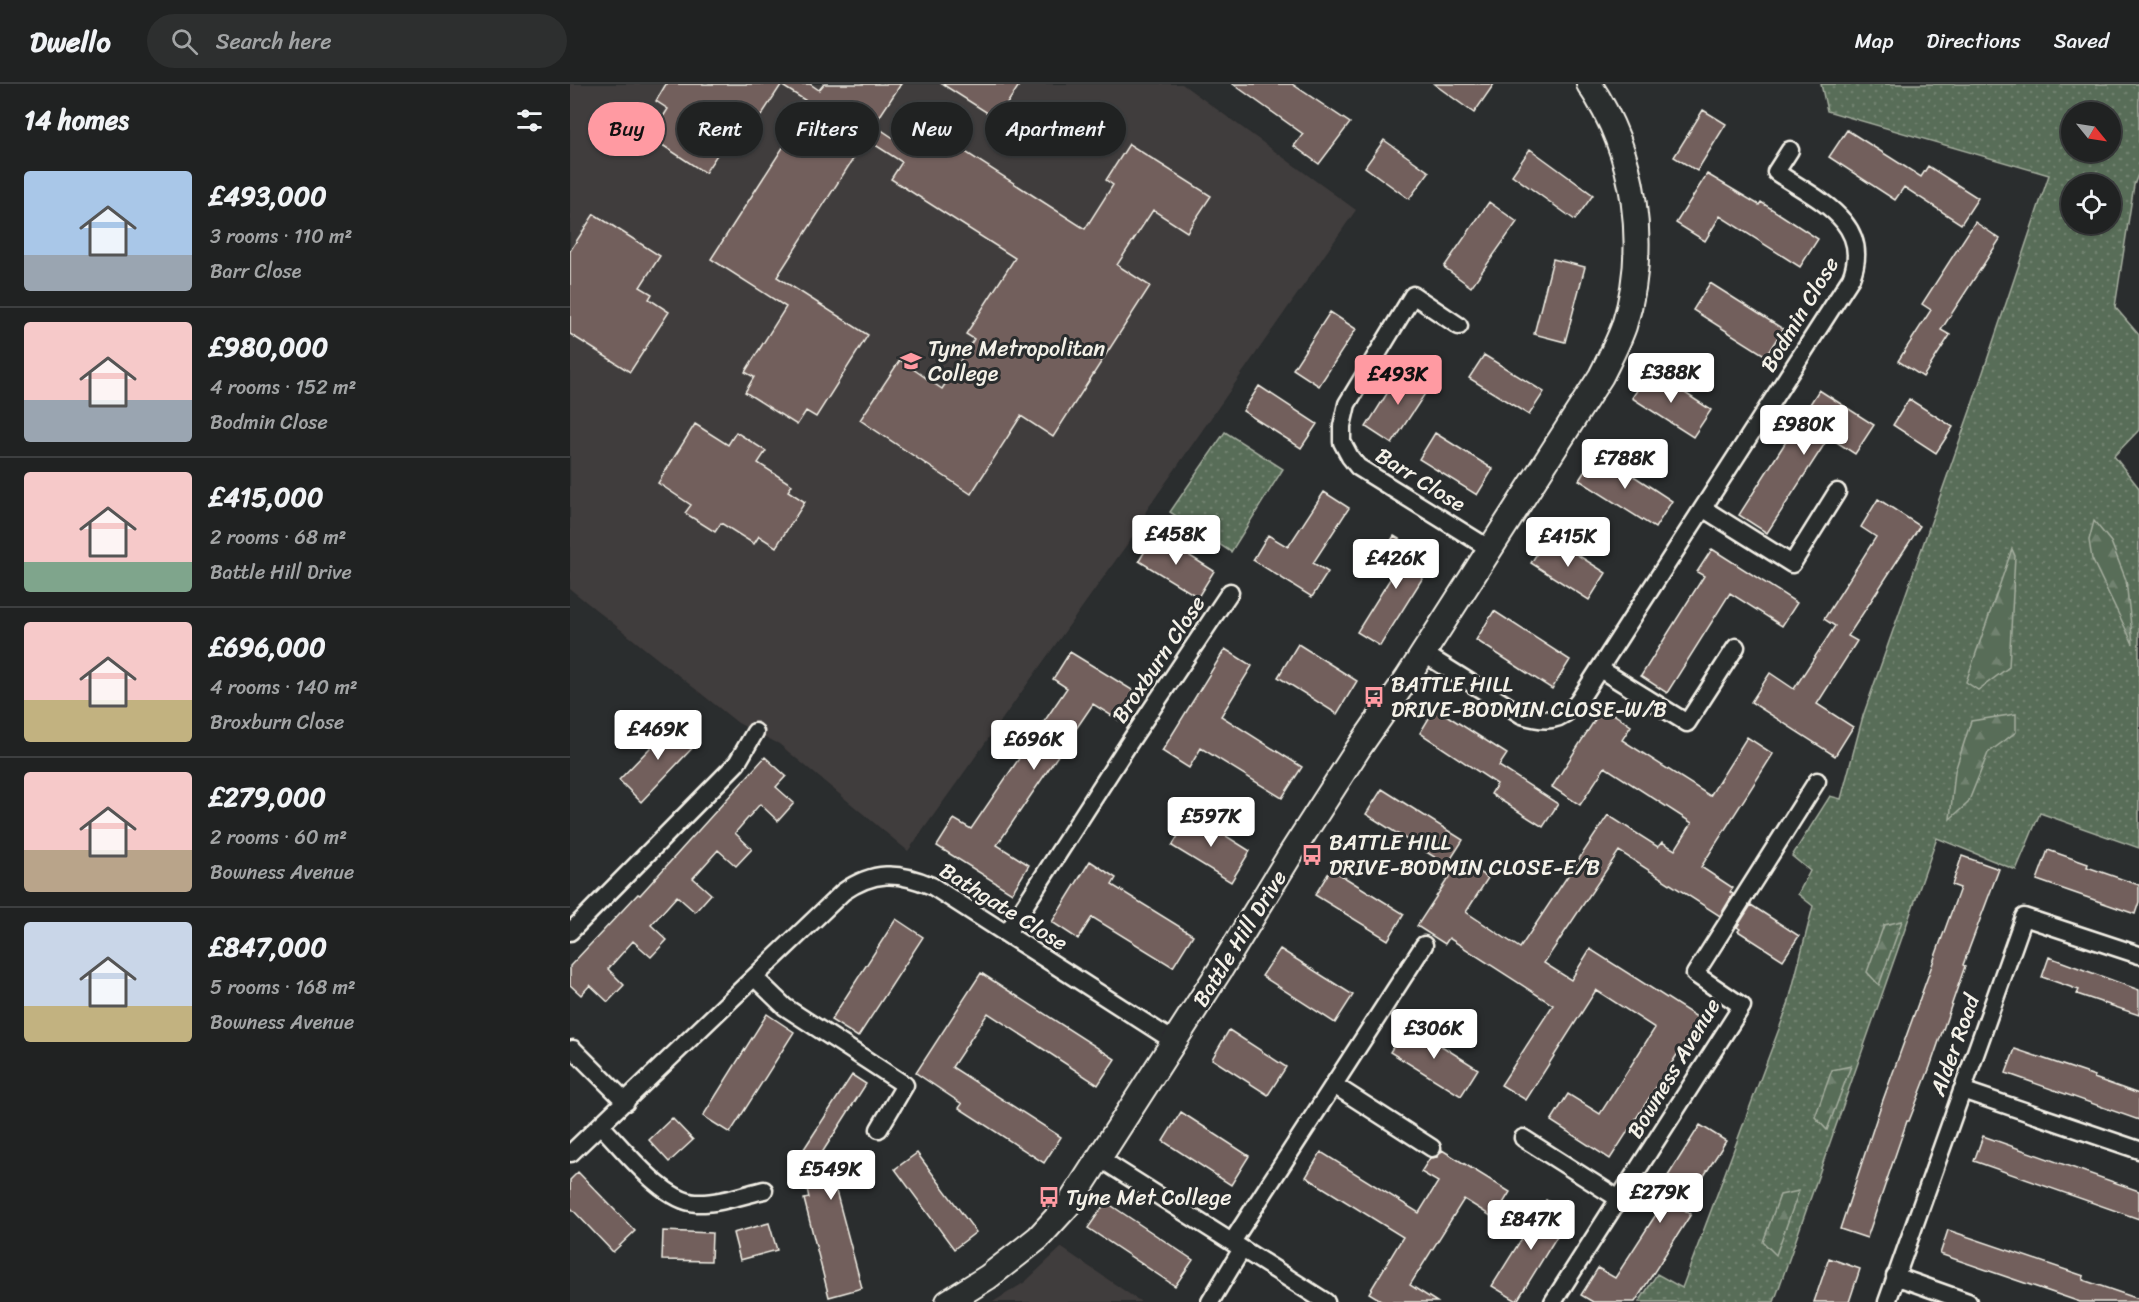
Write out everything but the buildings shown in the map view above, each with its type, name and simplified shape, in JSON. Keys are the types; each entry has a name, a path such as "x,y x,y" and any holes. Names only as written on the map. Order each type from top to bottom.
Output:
{"street":[{"name":"Battle Hill Drive","path":"948,1302 988,1277 1038,1238 1070,1203 1175,1042 1292,852 1601,376 1624,326 1632,293 1636,240 1631,187 1617,136 1589,84"},
{"name":"Bodmin Close","path":"1423,653 1522,715 1546,720 1569,712 1600,669 1704,509 1846,287 1857,265 1858,251 1855,238 1839,214 1776,172 1790,150"},
{"name":"Barr Close","path":"1459,326 1413,295 1347,404 1342,426 1342,442 1358,467 1490,549"},
{"path":"1704,509 1792,564 1837,492"},
{"name":"Broxburn Close","path":"1007,933 1133,737 1230,592"},
{"path":"1600,669 1687,723 1736,646"},
{"path":"570,932 737,763 754,732"},
{"name":"Bowness Avenue","path":"1553,1302 1742,1006 1695,974 1817,781"},
{"name":"Bathgate Close","path":"571,1154 843,892 864,880 876,877 891,875 932,886 1175,1042"},
{"name":"Alder Road","path":"1887,1302 2024,917 2139,955"},
{"path":"1210,1302 1237,1245 1334,1085 1424,945"},
{"path":"755,978 773,998 785,1007 905,1085 879,1129"},
{"path":"573,1049 626,1102"},
{"path":"1334,1085 1432,1148"},
{"path":"1962,1090 2139,1150"},
{"path":"601,1126 660,1187 678,1199 699,1203 710,1202 764,1190"},
{"path":"1523,1138 1619,1199"},
{"path":"1099,1158 1326,1302"},
{"path":"1895,1276 1968,1302"}],"shaded area":[{"name":"Tyne Metropolitan College","path":"570,84 1182,84 1356,210 1146,511 1143,522 908,851 779,744 738,723 570,589"},
{"path":"1061,1248 1141,1302 993,1302 1025,1282"}],"green space":[{"path":"1821,84 2139,84 2139,172 2134,185 2115,307 2139,335 2139,430 2114,456 2139,488 2139,848 2040,813 2016,870 1937,838 1774,1302 1639,1302 1657,1274 1682,1288 1788,1005 1813,906 1798,894 1810,871 1792,856 1830,796 1841,799 1863,716 1970,411 2049,175 1827,111"},
{"path":"1225,432 1283,469 1231,552 1170,512"},
{"path":"2094,521 2111,542 2126,580 2133,644 2092,559 2089,540"},
{"path":"2012,549 2015,556 2009,667 1978,690 1966,682"},
{"path":"2016,714 2016,732 1988,753 1968,803 1950,819 1955,771 1971,721"},
{"path":"1902,921 1879,985 1867,972 1884,925"},
{"path":"1851,1066 1827,1130 1815,1117 1832,1070"},
{"path":"1799,1191 1776,1255 1763,1242 1780,1195"}],"place":[{"name":"Tyne Metropolitan College","path":"911,361"},
{"name":"BATTLE HILL DRIVE-BODMIN CLOSE-W/B","path":"1374,697"},
{"name":"BATTLE HILL DRIVE-BODMIN CLOSE-E/B","path":"1312,855"},
{"name":"Tyne Met College","path":"1049,1197"}]}
